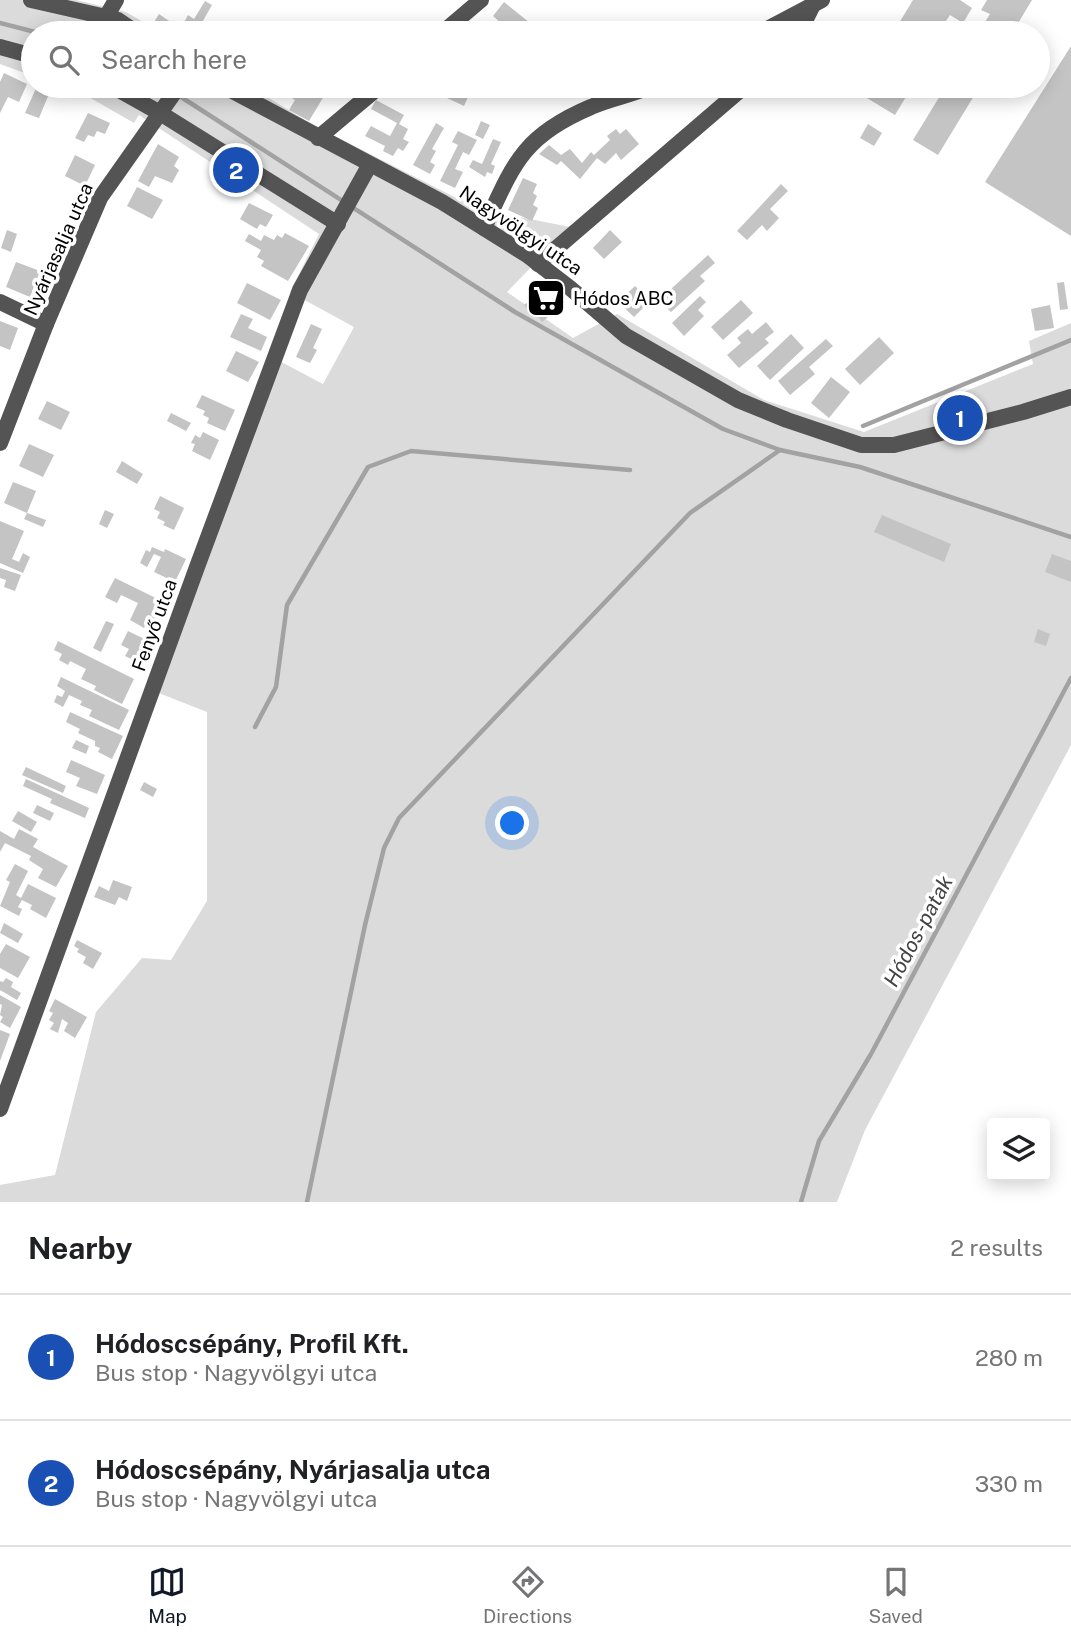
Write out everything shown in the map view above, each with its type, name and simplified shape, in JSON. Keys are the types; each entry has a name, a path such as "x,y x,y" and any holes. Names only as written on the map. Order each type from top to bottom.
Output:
{"street":[{"path":"31,0 120,21"},
{"path":"106,17 116,0"},
{"path":"456,21 481,0"},
{"path":"783,21 818,3"},
{"path":"807,21 818,3"},
{"path":"0,47 21,53"},
{"name":"Nagyvölgyi utca","path":"245,98 369,166 442,202 538,264 626,336 690,374 750,405 787,420 861,445 877,447 1023,412 1071,397"},
{"path":"318,138 366,98"},
{"path":"484,228 510,171 521,155 546,130 591,107 617,98"},
{"path":"538,264 732,98"},
{"path":"169,99 346,211"},
{"name":"Nyárjasalja utca","path":"0,443 46,324 100,198 169,99"},
{"name":"Fenyő utca","path":"0,1109 300,290 369,166"},
{"path":"0,302 46,324"}],"shaded area":[{"path":"0,0 76,0 126,12 141,21 21,21 21,72 0,64"},
{"path":"90,98 269,98 315,126 478,209 570,227 507,292 573,338 617,314 764,400 864,432 1033,364 1029,341 1071,323 1071,745 865,1130 837,1202 0,1202 0,1185 55,1175 96,1012 142,958 171,960 207,901 207,712 146,688 270,356 323,384 354,327 290,292 319,234 139,115 134,123"}],"building":[{"path":"913,0 960,0 972,8 964,21 950,15 946,21 900,21"},
{"path":"987,0 1032,0 1019,21 986,21 990,14 981,10"},
{"path":"205,1 212,5 203,21 185,21 188,15 194,19"},
{"path":"504,2 528,21 499,21 493,16"},
{"path":"159,14 169,21 155,21"},
{"path":"1071,46 1071,236 985,182 1038,98 1050,98 1050,79"},
{"path":"4,73 21,81 19,102 8,97 0,113 0,82"},
{"path":"32,98 47,98 39,118 25,113"},
{"path":"292,98 323,98 309,121 289,110 295,100"},
{"path":"447,98 468,98 464,106"},
{"path":"867,98 905,98 895,115"},
{"path":"939,98 973,98 938,155 913,140"},
{"path":"376,100 404,115 399,124 408,129 403,139 409,142 403,151 398,148 393,156 383,151 385,146 365,136 371,126 390,136 397,123 371,109"},
{"path":"88,113 110,123 105,134 97,131 94,137 88,135 84,142 75,138"},
{"path":"481,121 490,125 483,139 475,135"},
{"path":"436,123 444,128 432,149 436,151 430,162 435,165 430,174 413,165"},
{"path":"868,124 882,133 874,146 860,138"},
{"path":"616,129 620,134 626,129 639,144 621,160 616,153 605,164 597,158 580,179 561,161 557,165 539,154 549,145 561,155 570,149 582,163 591,152 594,155 610,140 607,136"},
{"path":"458,131 477,140 469,155 463,152 455,169 463,172 455,188 440,181 458,145 452,142"},
{"path":"493,139 501,142 491,164 495,166 492,174 487,172 485,177 469,167 473,160 482,164"},
{"path":"158,144 179,157 174,166 179,170 172,183 155,176 149,187 138,181"},
{"path":"75,155 95,165 85,186 65,176"},
{"path":"523,178 537,184 533,193 537,196 533,205 538,208 532,221 508,210"},
{"path":"781,184 788,191 770,209 779,218 767,231 762,225 747,240 737,231"},
{"path":"137,187 163,200 152,219 127,206"},
{"path":"249,203 273,215 266,227 260,224 257,229 240,219"},
{"path":"7,230 17,234 11,252 1,248"},
{"path":"610,230 622,242 604,259 593,248"},
{"path":"285,233 309,246 288,281 261,266 264,261 257,257 261,250 245,241 249,234 261,241 264,235 274,240 277,235 282,238"},
{"path":"708,255 715,263 700,276 705,281 671,312 659,300"},
{"path":"16,262 40,271 30,297 6,287"},
{"path":"1064,282 1068,309 1060,310 1057,283"},
{"path":"247,283 281,300 270,320 237,303"},
{"name":"Hódos ABC","path":"547,283 564,304 542,322 524,305 540,293 538,290"},
{"path":"635,286 650,301 634,317 618,302"},
{"path":"700,296 706,302 698,310 704,316 684,336 672,323"},
{"path":"741,300 753,313 723,340 711,327"},
{"path":"1050,305 1054,328 1035,331 1031,309"},
{"path":"241,314 253,319 248,328 267,337 261,351 230,337"},
{"path":"0,321 18,328 10,350 0,346"},
{"path":"766,322 774,332 765,339 769,343 739,368 727,355 741,343 737,338 748,329 752,334"},
{"path":"311,324 322,329 313,348 317,350 310,363 296,357"},
{"path":"791,334 804,348 770,380 757,366"},
{"path":"879,337 894,353 860,385 845,369"},
{"path":"826,339 833,346 809,367 815,374 790,395 778,381"},
{"path":"236,351 259,362 248,382 226,371"},
{"path":"831,377 850,392 829,418 811,403"},
{"path":"202,395 235,410 225,431 207,423 209,418 203,415 205,411 196,407"},
{"path":"47,401 70,412 61,430 38,419"},
{"path":"171,413 191,423 186,431 167,421"},
{"path":"203,432 219,440 210,460 192,451 195,444 191,443 195,435 200,438"},
{"path":"29,444 54,455 43,477 19,466"},
{"path":"122,461 143,474 137,484 116,472"},
{"path":"13,482 36,491 27,513 4,503"},
{"path":"160,496 184,508 174,530 163,525 165,522 157,518 160,512 154,509"},
{"path":"105,510 114,514 107,528 99,524"},
{"path":"27,513 46,520 43,527 24,519"},
{"path":"882,515 951,544 944,562 874,532"},
{"path":"0,521 24,531 12,559 19,562 23,553 30,557 23,573 0,563"},
{"path":"152,547 164,552 165,549 186,559 175,582 154,572 161,557 154,554 147,567 140,563 146,550 150,552"},
{"path":"1052,554 1071,561 1071,582 1045,572"},
{"path":"0,568 21,575 15,591 4,587 6,580 0,578"},
{"path":"115,578 168,604 156,628 146,623 144,628 130,620 138,603 121,595 117,603 105,597"},
{"path":"106,621 114,624 101,652 93,648"},
{"path":"1038,629 1050,634 1046,646 1034,642"},
{"path":"128,631 153,643 142,664 125,656 129,649 121,645"},
{"path":"58,641 134,679 122,704 94,690 96,686 81,679 86,669 70,661 68,665 59,660 62,654 54,650"},
{"path":"61,677 129,710 119,730 89,716 92,710 80,705 82,701 69,695 63,707 54,702 57,695 62,697 65,691 57,686"},
{"path":"70,712 123,736 112,759 98,752 100,748 95,746 95,741 78,733 80,729 66,722"},
{"path":"76,740 89,746 86,754 72,748"},
{"path":"71,760 105,775 97,794 76,786 80,778 66,772"},
{"path":"26,767 66,786 63,793 22,775"},
{"path":"26,779 89,808 85,818 50,803 52,799 23,786"},
{"path":"144,782 157,789 153,797 140,790"},
{"path":"37,805 54,813 50,821 33,813"},
{"path":"18,811 37,822 31,832 12,821"},
{"path":"19,829 38,839 33,847 68,866 56,887 38,878 43,869 29,860 31,856 5,843 0,852 0,831 14,839"},
{"path":"15,864 28,871 16,895 21,898 28,884 56,898 46,918 30,909 32,905 22,900 18,907 22,909 19,916 0,906 10,882 6,880"},
{"path":"113,880 132,887 127,901 119,897 115,905 94,897 99,886 109,891"},
{"path":"4,923 23,934 18,943 0,933"},
{"path":"77,940 102,953 93,969 83,963 86,957 77,952 79,949 74,946"},
{"path":"6,944 30,957 18,978 0,968 0,954"},
{"path":"6,978 13,982 11,987 21,993 17,1000 0,990 0,981 3,982"},
{"path":"0,995 21,1007 10,1028 0,1022 3,1017 0,1015"},
{"path":"55,999 87,1017 75,1038 64,1031 68,1023 62,1019 58,1033 50,1029 54,1023 49,1020 53,1013 49,1011"},
{"path":"0,1030 10,1034 0,1061"}],"waterway":[{"path":"0,23 21,28"},
{"path":"183,98 515,312 723,429 780,450 860,467 1071,537"},
{"path":"863,426 1071,340"},
{"path":"307,1202 365,925 384,848 399,818 690,513 780,450"},
{"path":"255,727 276,687 287,605 368,467 411,451 630,470"},
{"name":"Hódos-patak","path":"801,1202 819,1141 871,1054 1071,678"}],"place":[{"name":"Hódoscsépány, Nyárjasalja utca","path":"236,170"},
{"name":"Hódos ABC","path":"546,298"},
{"name":"Hódoscsépány, Profil Kft.","path":"960,418"}]}
